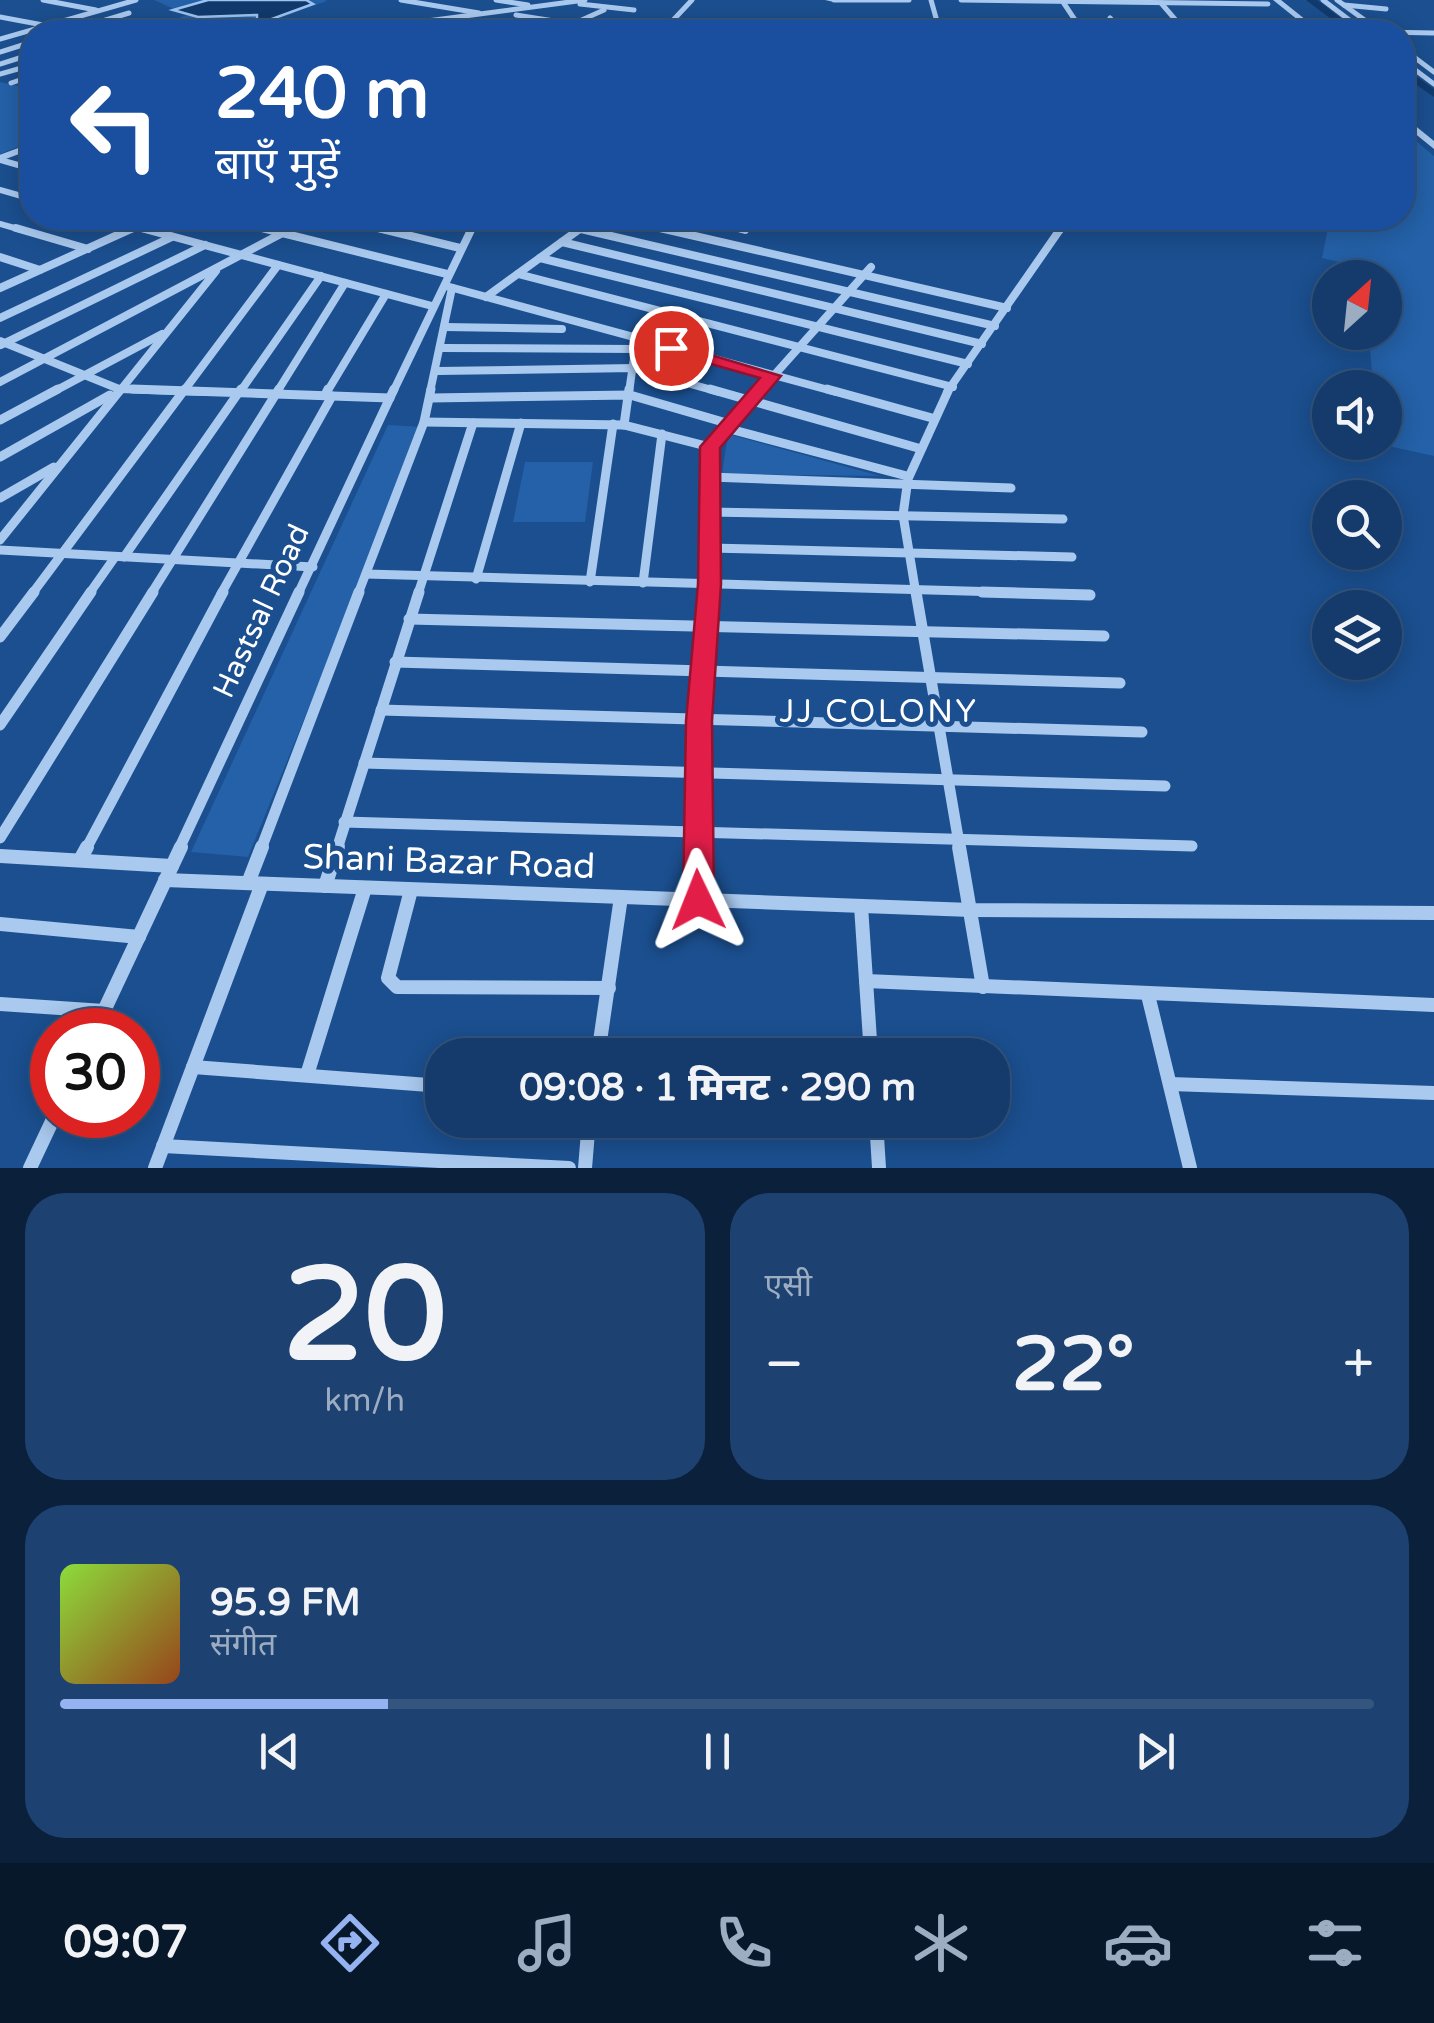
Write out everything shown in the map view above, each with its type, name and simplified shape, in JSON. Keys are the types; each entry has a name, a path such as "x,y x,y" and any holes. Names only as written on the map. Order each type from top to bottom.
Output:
{"street":[{"path":"43,0 98,11"},
{"path":"112,0 126,3"},
{"path":"67,20 136,0"},
{"path":"401,0 490,14"},
{"path":"496,0 544,8"},
{"path":"555,0 632,10 648,0"},
{"path":"445,20 585,0"},
{"path":"673,20 692,0"},
{"path":"832,0 909,0"},
{"path":"960,0 1269,1 1298,20"},
{"path":"1323,0 1350,20"},
{"path":"1269,1 1288,20"},
{"path":"1340,2 1386,8"},
{"path":"1340,2 1365,20"},
{"path":"1161,3 1176,20"},
{"path":"582,20 604,10"},
{"path":"503,12 541,20"},
{"path":"106,20 129,13"},
{"path":"0,54 20,60"},
{"path":"0,64 20,58"},
{"path":"11,83 20,80"},
{"path":"1415,129 1434,146"},
{"path":"21,230 88,249"},
{"path":"0,288 130,230"},
{"path":"149,230 432,306"},
{"path":"266,230 486,297 932,418"},
{"path":"0,382 290,230"},
{"path":"384,230 460,248"},
{"name":"Hastsal Road","path":"105,1008 470,230"},
{"path":"486,297 580,230"},
{"path":"585,230 995,326"},
{"path":"671,230 867,271 1007,308"},
{"path":"983,987 903,515 906,480 932,418 1062,230"},
{"path":"0,318 172,236"},
{"path":"562,242 982,344"},
{"path":"2,343 205,245"},
{"path":"0,258 40,270"},
{"path":"540,258 968,364"},
{"path":"0,637 278,265"},
{"path":"0,540 219,266"},
{"path":"698,900 696,831 703,627 710,584 710,447 867,271"},
{"path":"518,274 953,387"},
{"path":"0,725 321,276"},
{"path":"155,1168 366,574 424,422 442,348 447,282"},
{"path":"0,838 346,283"},
{"path":"80,858 147,728 242,563 386,294"},
{"path":"445,328 562,329"},
{"path":"0,420 168,331"},
{"path":"590,582 619,425 630,395 637,338"},
{"path":"2,343 119,389 390,398"},
{"path":"442,348 636,350"},
{"path":"438,370 634,368 918,448"},
{"path":"0,457 119,389"},
{"path":"430,398 630,395 906,480"},
{"path":"424,422 619,425 710,447"},
{"path":"476,578 521,422"},
{"path":"325,886 474,423"},
{"path":"643,583 662,434"},
{"path":"0,498 60,464"},
{"path":"710,477 906,480 1011,488"},
{"path":"710,512 1063,520"},
{"path":"710,548 1072,556"},
{"path":"0,550 312,566"},
{"path":"366,574 1090,594"},
{"path":"409,620 1104,636"},
{"path":"395,662 1120,683"},
{"path":"380,710 1142,732"},
{"path":"364,763 1165,786"},
{"path":"344,822 1192,846"},
{"path":"0,856 172,866"},
{"name":"Shani Bazar Road","path":"165,880 972,910 1434,914"},
{"path":"307,1076 365,888"},
{"path":"411,890 388,978 398,987 609,988"},
{"path":"601,1038 621,897"},
{"path":"861,906 871,1038"},
{"path":"0,924 138,937"},
{"path":"866,981 1434,1004"},
{"path":"1148,995 1190,1168"},
{"path":"0,1004 59,1008"},
{"path":"193,1067 425,1085"},
{"path":"1170,1084 1434,1093"},
{"path":"30,1168 44,1138"},
{"path":"585,1168 588,1138"},
{"path":"877,1138 879,1168"},
{"path":"163,1146 569,1168"}],"shaded area":[{"path":"154,0 327,1 273,20 172,20 187,15"},
{"path":"208,0 306,0 313,4 269,20 257,20 257,15 198,17 173,10"},
{"path":"0,82 20,86 20,146 0,154"},
{"path":"1415,140 1434,156 1434,456 1402,449 1402,370 1372,370 1370,350 1402,350 1402,260 1322,258 1328,230 1415,230"},
{"path":"388,425 423,427 248,857 191,852"},
{"path":"728,434 880,476 722,474"},
{"path":"525,462 593,462 585,522 513,522"}],"waterway":[{"path":"1311,0 1338,20"},
{"path":"1415,79 1434,94"}],"district":[{"name":"JJ COLONY","path":"879,711"}],"route":[{"path":"671,348 772,376 710,447 710,584 703,627 696,831 698,900"}]}
